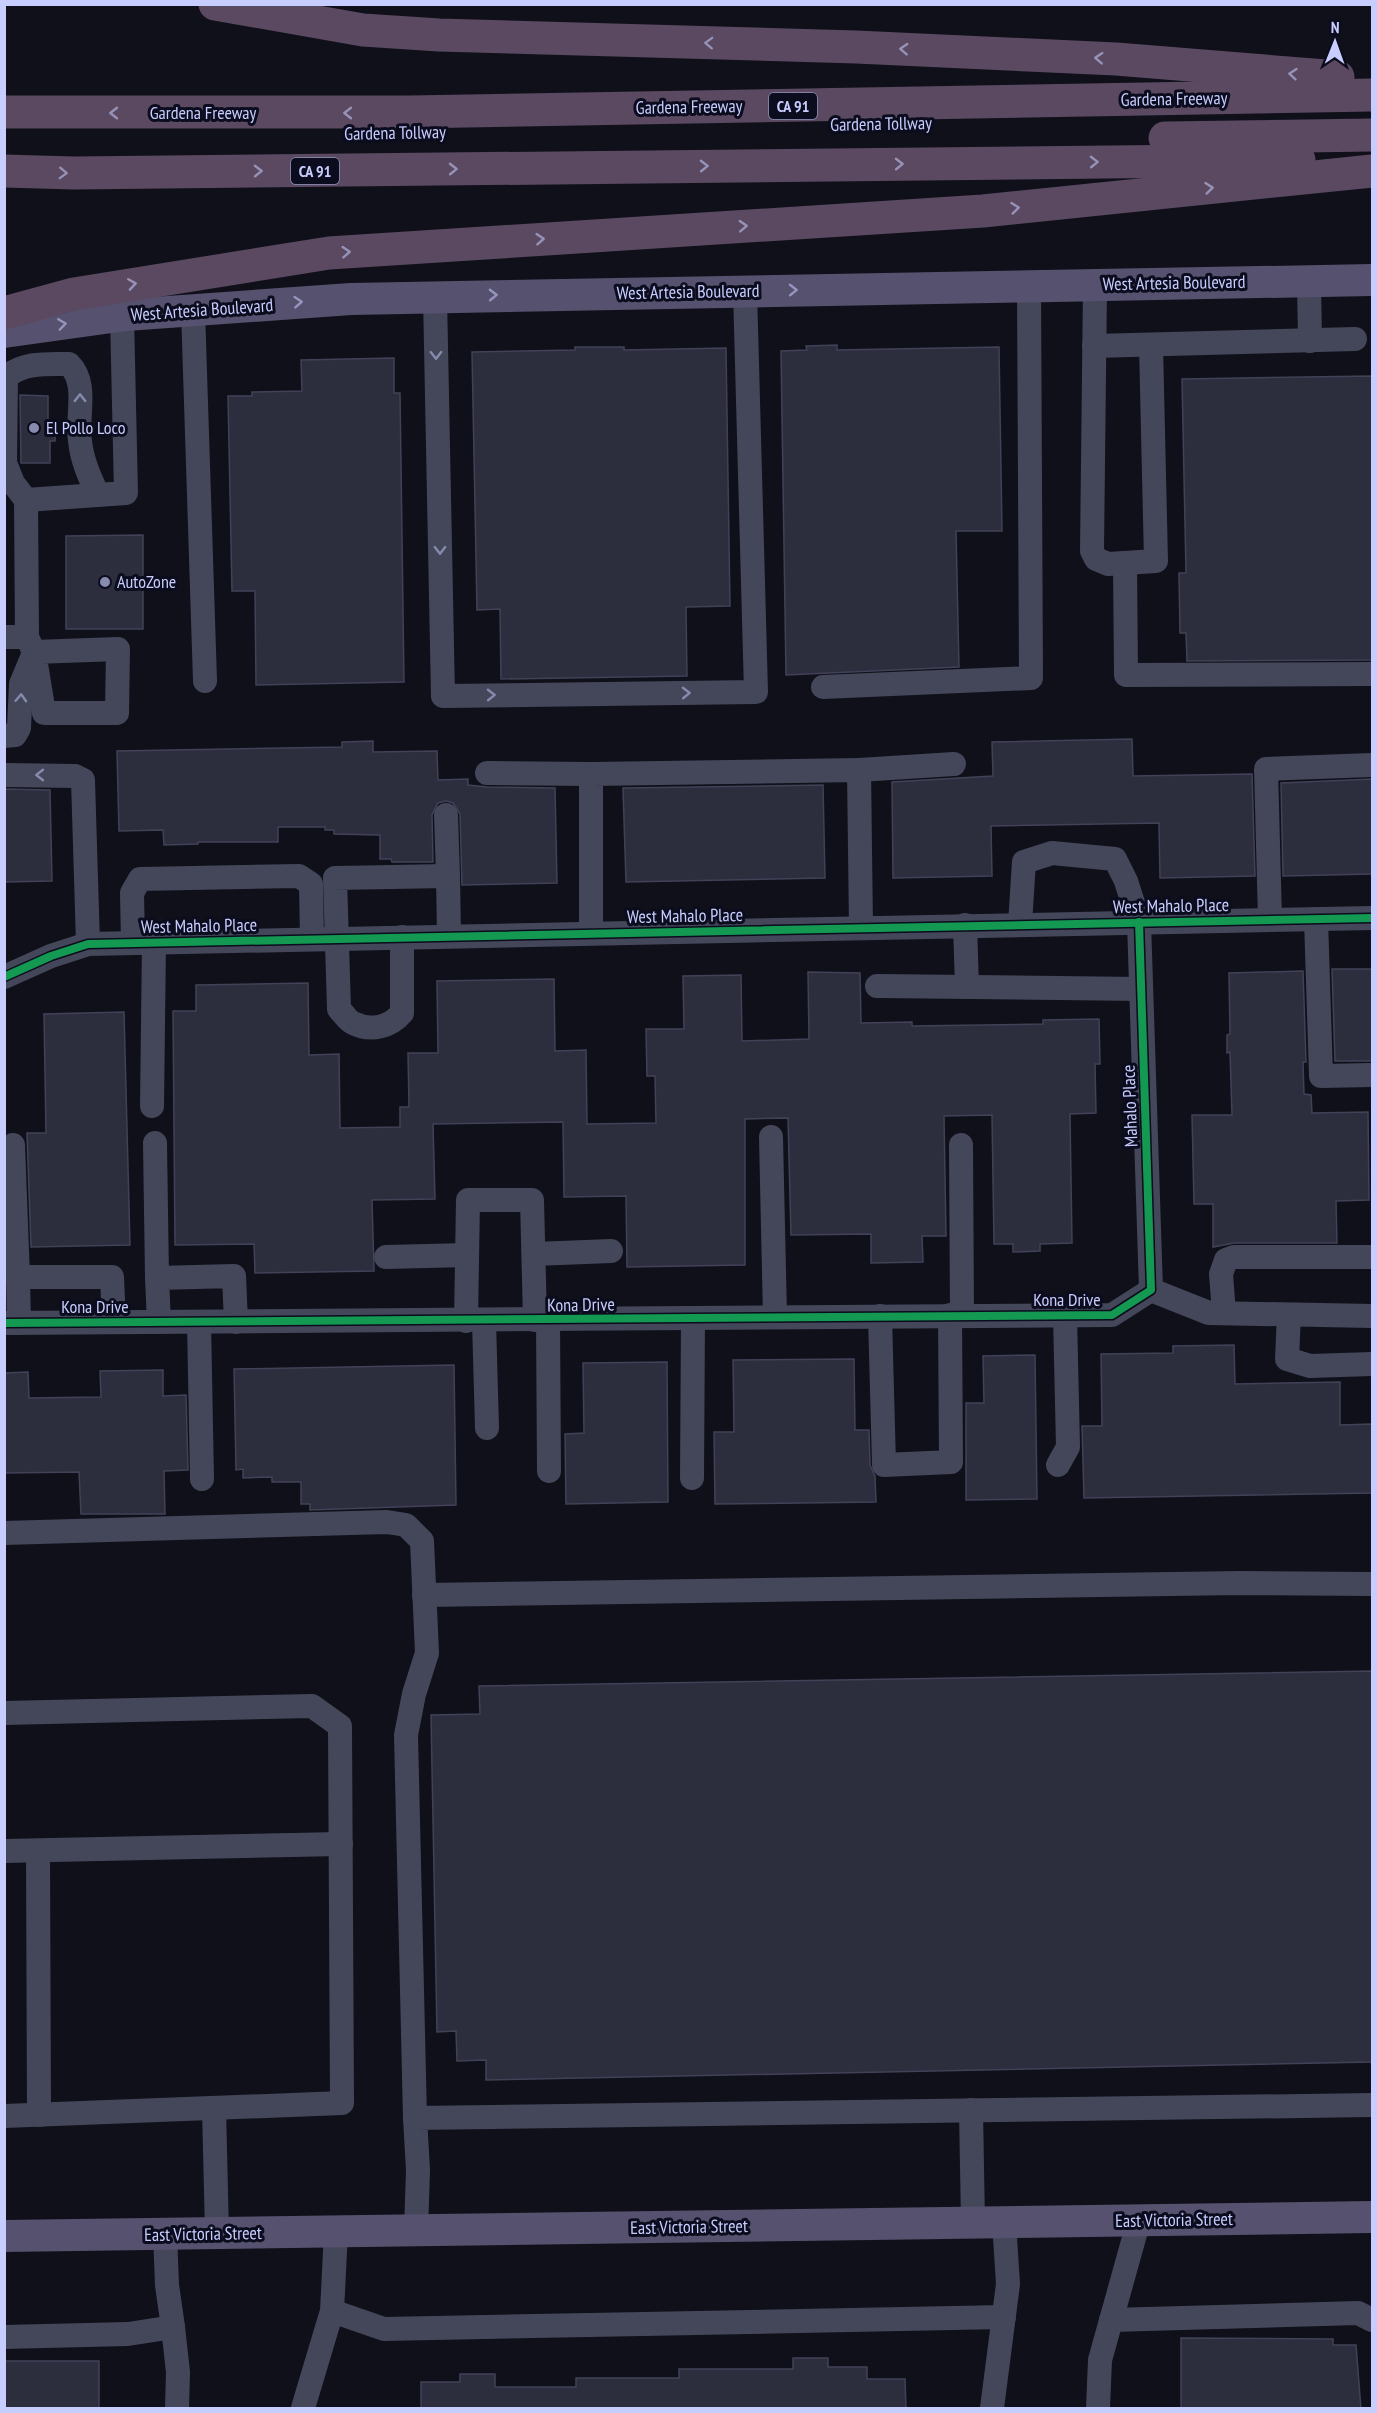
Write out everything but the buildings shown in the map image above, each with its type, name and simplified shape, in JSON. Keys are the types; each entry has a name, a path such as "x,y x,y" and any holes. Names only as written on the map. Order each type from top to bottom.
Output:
{"highway":[{"path":"215,4 363,30 439,35 844,46 1092,58 1372,80"},
{"name":"Gardena Freeway","path":"4,112 409,112 1372,95"},
{"name":"Gardena Tollway","path":"214,113 273,135 1372,115"},
{"name":"Gardena Tollway","path":"625,167 677,145 1372,135"},
{"name":"CA 91","path":"4,171 86,173 1372,159"},
{"path":"4,313 74,294 330,254 983,212 1372,171"}],"main road":[{"name":"West Artesia Boulevard","path":"4,332 122,316 193,310 435,296 1372,280"},
{"name":"East Victoria Street","path":"4,2236 1372,2217"}],"street":[{"path":"1309,281 1310,341"},
{"path":"1095,285 1092,551 1095,559 1108,564 1156,561 1151,345"},
{"path":"823,687 1031,678 1029,286"},
{"path":"435,296 443,696 756,692 745,291"},
{"path":"193,310 205,681"},
{"path":"26,500 126,493 122,316"},
{"path":"1094,345 1355,339"},
{"path":"4,736 15,735 19,728 26,500 13,483 5,463 6,377 20,369 41,364 69,364 80,382 79,440 86,468 98,495"},
{"path":"1125,563 1126,675 1372,674"},
{"path":"487,772 591,774 859,770 954,764"},
{"path":"1270,919 1266,769 1372,765"},
{"path":"859,770 861,928"},
{"path":"591,774 591,933"},
{"path":"4,775 75,776 83,780 88,944"},
{"path":"446,815 449,936"},
{"name":"Mahalo Place","path":"1020,924 1024,862 1052,853 1115,859 1126,880 1139,922 1151,1290"},
{"path":"152,1106 143,943 132,893 140,879 299,876 311,884 312,939"},
{"path":"402,937 402,1013 393,1024 376,1028 352,1023 339,1009 335,878 448,876"},
{"name":"West Mahalo Place","path":"4,977 51,956 88,944 1372,918"},
{"path":"1316,919 1322,1076 1372,1075"},
{"path":"965,926 967,987"},
{"path":"877,986 1141,989"},
{"path":"771,1137 775,1317"},
{"path":"155,1143 159,1322"},
{"path":"12,1323 18,1277 13,1145"},
{"path":"880,1316 884,1465 951,1462 961,1145"},
{"path":"487,1428 467,1255 468,1200 532,1200 549,1471"},
{"path":"534,1254 611,1251"},
{"path":"386,1257 467,1255"},
{"path":"1224,1313 1221,1274 1226,1260 1234,1257 1372,1257"},
{"path":"158,1278 234,1276 236,1322"},
{"path":"18,1277 112,1277 114,1322"},
{"path":"1151,1290 1199,1310 1224,1313 1372,1316"},
{"name":"Kona Drive","path":"12,1323 1112,1315 1151,1290"},
{"path":"1058,1466 1068,1448 1065,1315"},
{"path":"1289,1315 1287,1359 1310,1366 1372,1364"},
{"path":"692,1478 693,1318"},
{"path":"199,1322 202,1479"},
{"path":"4,1533 387,1522 406,1525 422,1541 427,1653 414,1694 406,1735 417,2170 416,2230"},
{"path":"424,1595 1240,1583 1372,1584"},
{"path":"4,1713 312,1706 340,1726 342,2103 4,2116"},
{"path":"4,1851 341,1844"},
{"path":"38,1851 39,2115"},
{"path":"415,2118 1372,2105"},
{"path":"214,2108 217,2234"},
{"path":"971,2110 973,2223"},
{"path":"1098,2409 1100,2360 1139,2220"},
{"path":"992,2409 1008,2284 1004,2222"},
{"path":"303,2409 333,2311 336,2232"},
{"path":"165,2234 167,2285 178,2372 177,2409"},
{"path":"333,2311 384,2329 1004,2317"},
{"path":"1112,2320 1358,2313 1372,2320"},
{"path":"4,2337 128,2334 173,2327"}],"cycle path":[{"path":"4,977 51,956 88,944 1372,918"},
{"path":"4,1323 1112,1315 1151,1290 1139,922"}],"place":[{"name":"El Pollo Loco","path":"34,428"},
{"name":"AutoZone","path":"105,582"}]}
